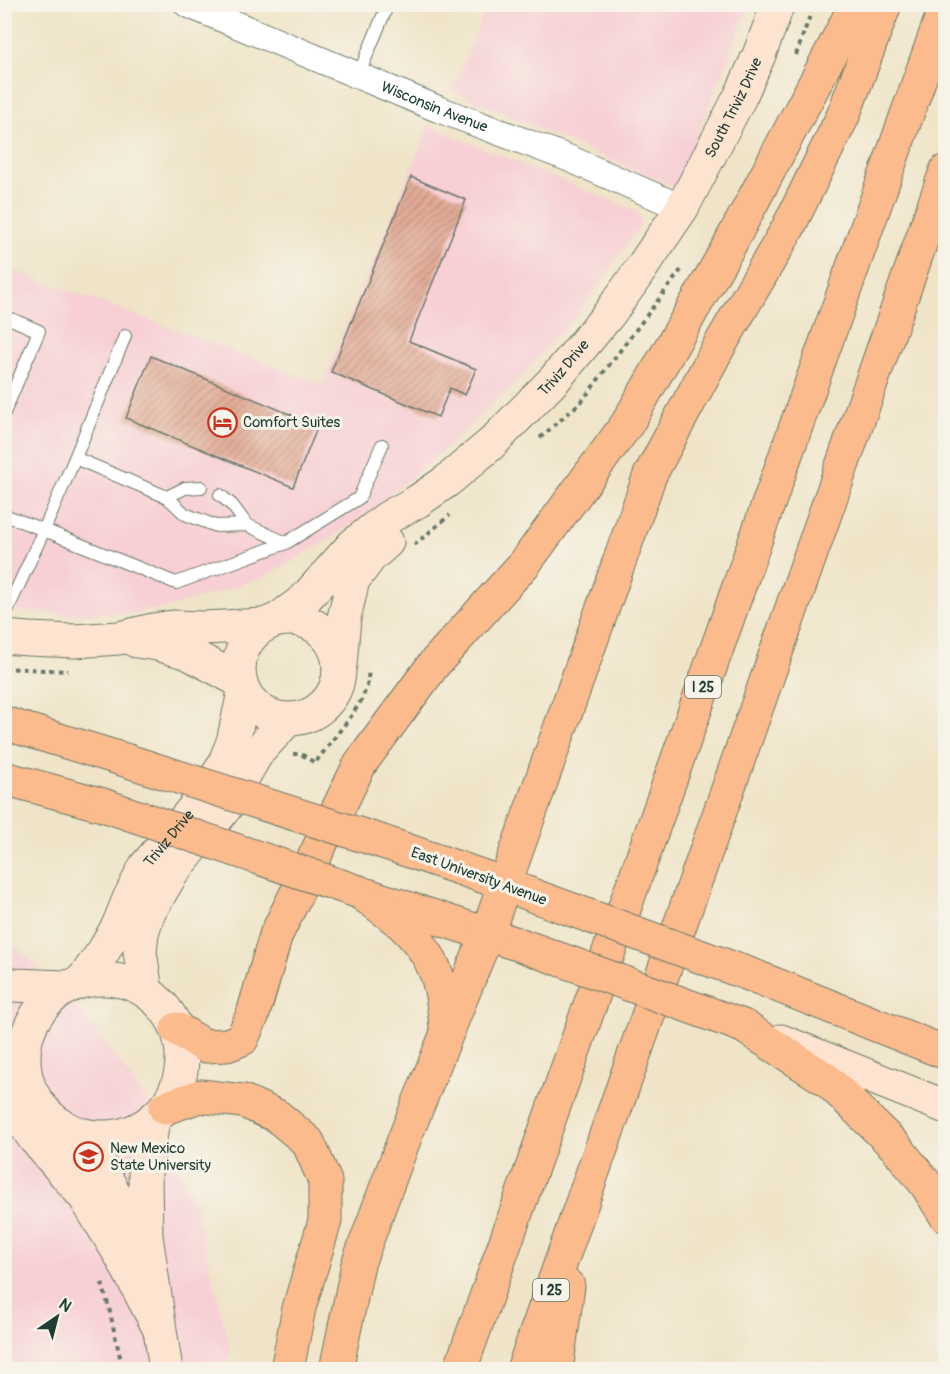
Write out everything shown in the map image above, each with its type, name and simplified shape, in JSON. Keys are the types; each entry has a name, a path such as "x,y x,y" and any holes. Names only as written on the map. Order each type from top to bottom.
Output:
{"main road":[{"path":"177,1029 205,1046 227,1046 242,1038 253,1014 276,935 360,764 434,664 525,563 627,424 730,244 855,4"},
{"path":"336,1370 358,1264 405,1137 488,934 650,475 717,350 788,228 843,116 885,4"},
{"name":"I 25","path":"460,1370 945,5"},
{"name":"I 25","path":"523,1370 945,171"},
{"name":"East University Avenue","path":"4,723 383,842 505,884 754,976 945,1053"},
{"path":"4,778 104,805 518,944 743,1026 827,1080 895,1146 926,1184 945,1216"},
{"path":"359,892 391,914 420,942 435,969 447,1033"},
{"path":"159,1114 200,1096 243,1101 277,1116 308,1142 324,1181 325,1221 299,1308 287,1370"},
{"path":"556,1370 580,1210"}],"street":[{"name":"Wisconsin Avenue","path":"187,4 438,109 568,158 682,208"},
{"name":"South Triviz Drive","path":"682,208 741,94 759,55 778,4"},
{"name":"Triviz Drive","path":"271,622 304,600 353,545 387,518 418,501 447,481 491,444 554,380 609,314 682,208"},
{"name":"Triviz Drive","path":"340,670 344,618 353,580 371,556 392,537 418,501"},
{"path":"4,637 75,641 120,638 173,627 204,628 271,622 290,617 303,620 315,625 326,634 333,644 340,670 333,695 324,705 308,716 288,719 263,712 252,704 242,687 238,668 240,655 254,632 271,622"},
{"path":"120,638 158,644 188,653 242,687"},
{"name":"Triviz Drive","path":"74,984 103,952 118,926 145,867 199,802 223,767 233,742 242,687"},
{"name":"Triviz Drive","path":"146,991 140,952 142,933 148,914 172,873 225,808 256,753 288,719"},
{"path":"4,982 74,984 98,978 131,983 159,1001 170,1014 177,1029 182,1045 180,1078 174,1094 159,1114 140,1128 107,1137 75,1132 60,1124"},
{"path":"74,984 53,996 41,1007 26,1037 14,1043 36,1101 101,1166 123,1214 159,1328"},
{"path":"743,1026 945,1107"},
{"path":"4,1095 34,1138 85,1197 120,1254 159,1328"},
{"path":"159,1114 145,1174 146,1236 165,1370"}],"lane":[{"path":"358,76 388,4"},
{"path":"4,316 39,331 4,412"},
{"path":"4,617 44,530 125,336"},
{"path":"4,515 176,583 286,543 359,498 382,445"},
{"path":"75,458 167,498 186,514 216,526 247,525 286,543"},
{"path":"167,498 185,488 201,487"},
{"path":"220,495 232,505 247,525"}],"path":[{"path":"99,1275 123,1370"}],"shaded area":[{"path":"487,5 750,5 676,188 452,91"},
{"path":"429,126 639,212 641,225 579,313 516,382 458,438 364,517 263,578 170,607 134,613 62,614 5,611 4,266 322,384"},
{"name":"New Mexico State University","path":"4,939 23,952 90,1022 154,1111 195,1204 230,1347 229,1369 5,1369"}],"building":[{"path":"411,177 466,200 409,341 476,369 465,395 450,388 438,417 331,372"},
{"name":"Comfort Suites","path":"151,356 318,426 293,487 126,418"}],"place":[{"name":"Comfort Suites","path":"222,422"},
{"name":"New Mexico State University","path":"89,1157"}]}
